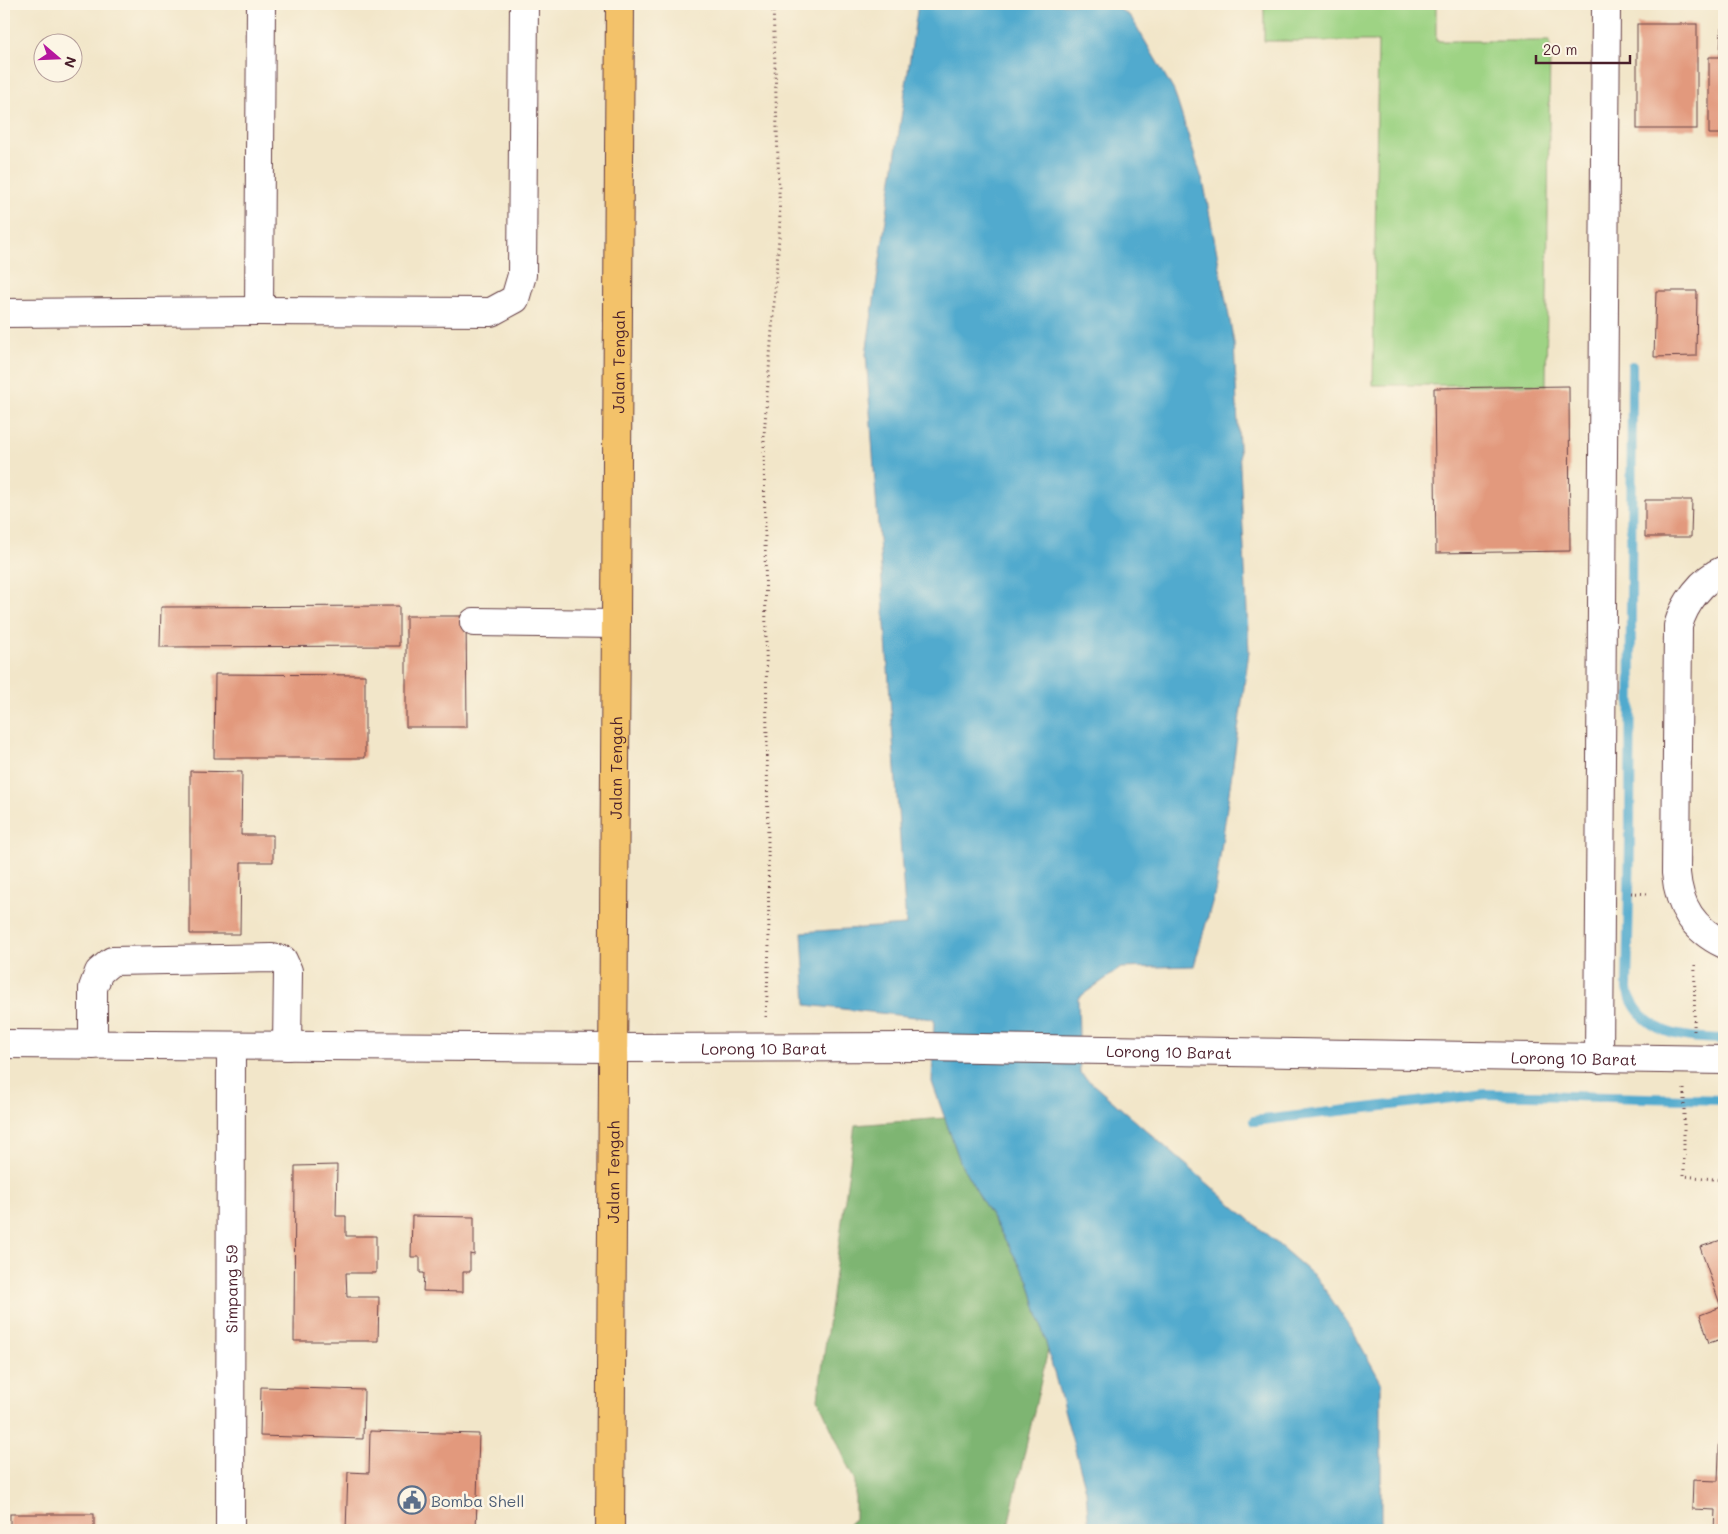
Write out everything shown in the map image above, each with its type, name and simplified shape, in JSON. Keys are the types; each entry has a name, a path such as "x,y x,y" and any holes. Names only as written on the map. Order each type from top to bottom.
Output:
{"main road":[{"name":"Jalan Tengah","path":"610,1530 620,4"}],"street":[{"path":"259,311 261,4"},
{"path":"4,313 491,312 515,299 522,275 524,4"},
{"path":"1599,1059 1606,4"},
{"path":"1724,570 1710,579 1690,601 1682,613 1678,626 1676,873 1677,889 1687,916 1698,927 1724,944"},
{"path":"474,622 616,624"},
{"path":"93,1045 92,988 99,972 112,961 272,958 282,960 288,971 287,1046"},
{"name":"Lorong 10 Barat","path":"4,1044 614,1048 923,1047 1724,1060"},
{"name":"Simpang 59","path":"230,1530 231,1046"}],"path":[{"path":"765,1048 769,945 764,436 780,223 774,4"},
{"path":"1684,1089 1684,1176 1724,1180"}],"green space":[{"path":"1264,4 1436,4 1436,41 1550,41 1546,385 1373,385 1378,41 1264,41"},
{"path":"945,1118 961,1164 1029,1281 1048,1350 1007,1530 840,1530 855,1519 855,1482 818,1399 855,1125"}],"water":[{"path":"918,4 1112,4 1131,17 1174,91 1204,185 1234,343 1249,652 1215,892 1194,966 1121,968 1078,998 1080,1073 1317,1278 1352,1330 1381,1382 1381,1530 1089,1530 1086,1490 1029,1281 961,1164 932,1082 934,1019 806,1005 802,932 906,925 866,354"}],"building":[{"path":"1637,24 1697,24 1697,129 1637,129"},
{"path":"1721,28 1724,28 1724,134 1709,134 1709,57 1720,57"},
{"path":"1656,291 1697,291 1696,356 1654,357"},
{"path":"1569,386 1570,551 1436,553 1434,388"},
{"path":"1645,500 1692,500 1691,537 1645,537"},
{"path":"399,606 399,646 160,647 161,607"},
{"path":"406,616 466,616 467,727 406,727"},
{"path":"215,674 365,675 365,758 214,758"},
{"path":"190,771 242,772 241,835 273,835 273,862 241,862 240,934 190,934"},
{"path":"337,1165 336,1216 346,1216 346,1236 376,1236 376,1273 346,1273 347,1297 379,1297 378,1341 294,1341 295,1166"},
{"path":"412,1216 474,1217 474,1255 470,1254 470,1272 463,1272 463,1292 423,1291 424,1273 420,1273 420,1257 411,1257"},
{"path":"1724,1239 1724,1338 1709,1343 1700,1315 1721,1307 1700,1247"},
{"path":"261,1387 364,1390 363,1439 260,1436"},
{"path":"1720,1428 1724,1428 1724,1530 1714,1530 1715,1510 1692,1509 1693,1480 1718,1481"},
{"name":"Bomba Shell","path":"370,1431 479,1434 476,1530 346,1530 348,1472 369,1473"},
{"path":"10,1514 94,1514 94,1530 10,1530"},
{"path":"252,1528 289,1529 289,1530 252,1530"}],"waterway":[{"path":"1632,366 1630,842 1627,989 1642,1016 1653,1025 1678,1035 1724,1039"},
{"path":"1254,1121 1486,1094 1724,1100"}],"place":[{"name":"Bomba Shell","path":"412,1500"}]}
